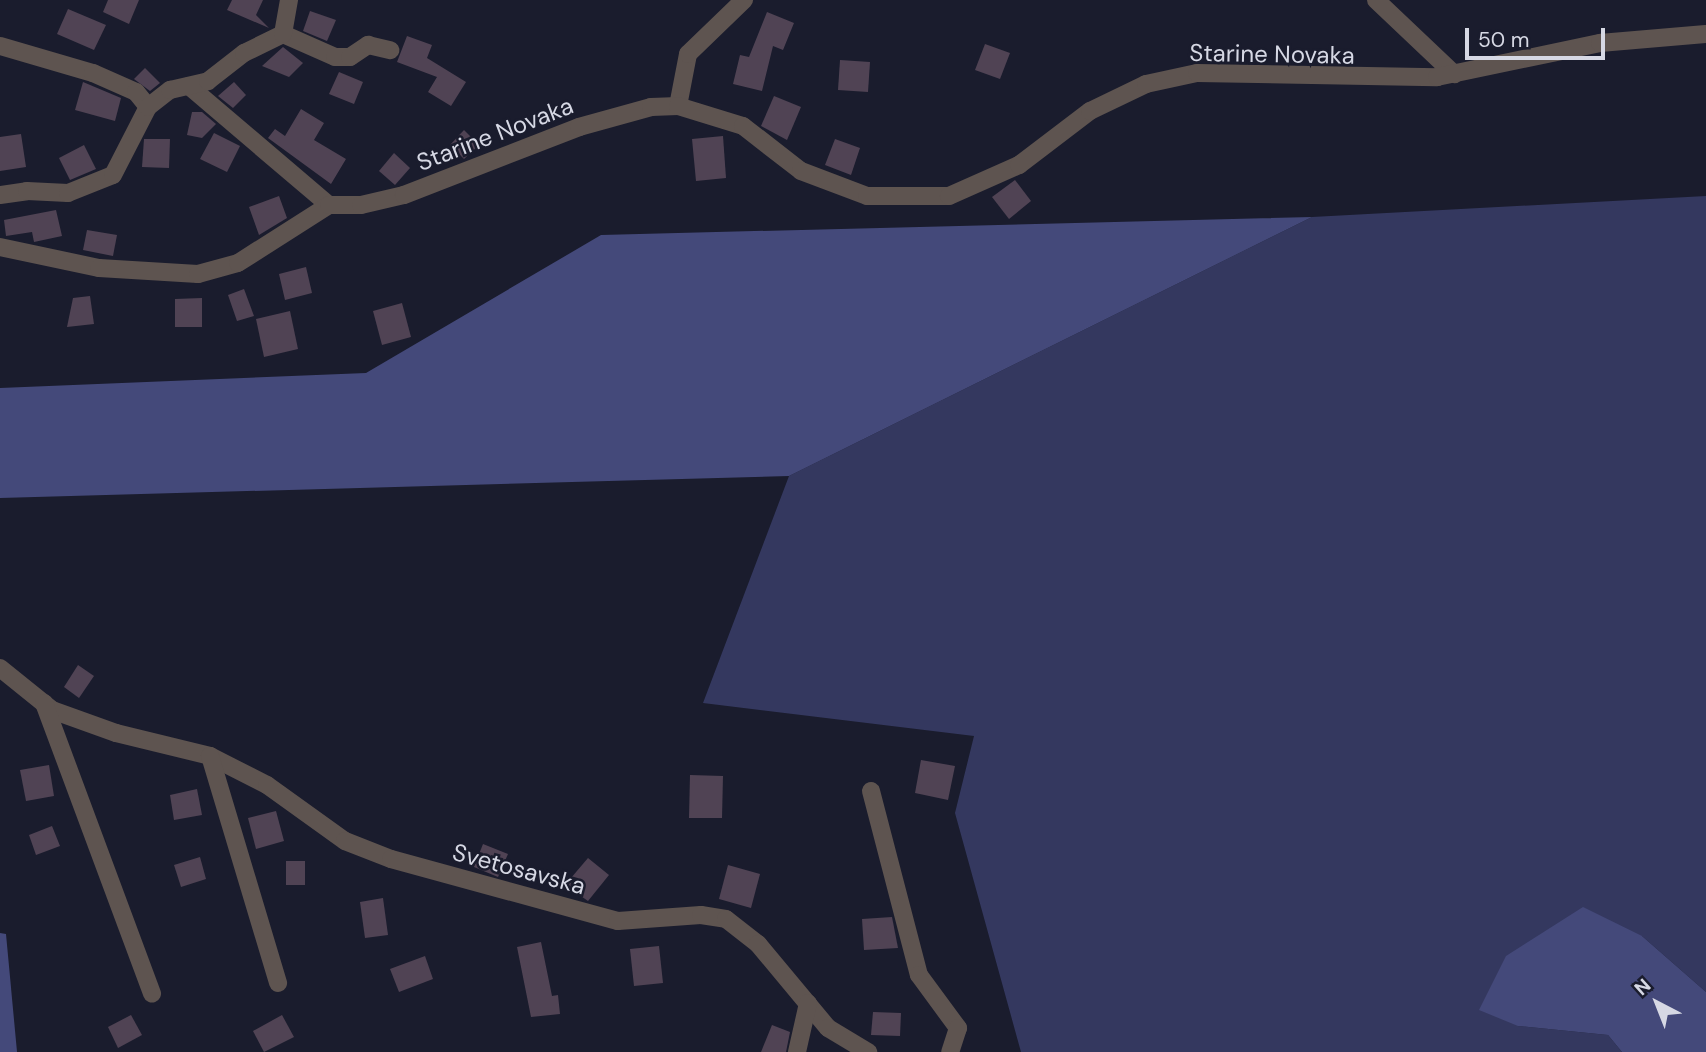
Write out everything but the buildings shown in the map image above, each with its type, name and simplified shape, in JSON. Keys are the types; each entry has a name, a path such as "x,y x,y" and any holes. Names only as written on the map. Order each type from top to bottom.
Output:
{"street":[{"path":"283,34 289,0"},
{"path":"678,106 688,54 744,0"},
{"path":"1376,0 1454,74"},
{"path":"0,195 26,191 68,193 113,175 148,107 170,90 208,81 244,52 283,34 335,57 349,57 368,45 390,50"},
{"name":"Starine Novaka","path":"329,205 361,205 404,195 579,127 651,107 678,106 743,126 801,171 867,196 949,196 1019,165 1090,111 1146,84 1197,73 1364,79 1454,74 1600,43 1706,34"},
{"path":"0,46 93,73 135,92 148,107"},
{"path":"0,247 99,268 198,274 238,263 329,205 189,86"},
{"name":"Svetosavska","path":"0,668 44,703 116,733 210,756 267,785 345,841 391,859 618,921 701,915 726,919 758,944 828,1028 868,1052"},
{"path":"44,703 152,994"},
{"path":"210,756 278,983"},
{"path":"871,791 919,975 958,1028 950,1052"},
{"path":"797,1052 808,1003"}],"shaded area":[{"path":"1706,196 1706,992 1642,936 1518,1026 1608,1035 1622,1052 1021,1052 955,813 974,736 703,703 789,476 1312,217"},
{"path":"1312,217 789,476 0,498 0,388 366,373 601,235"},
{"path":"1583,907 1642,936 1706,992 1706,1052 1622,1052 1608,1035 1518,1026 1479,1010 1506,956"},
{"path":"0,933 6,934 17,1052 0,1052"}]}
